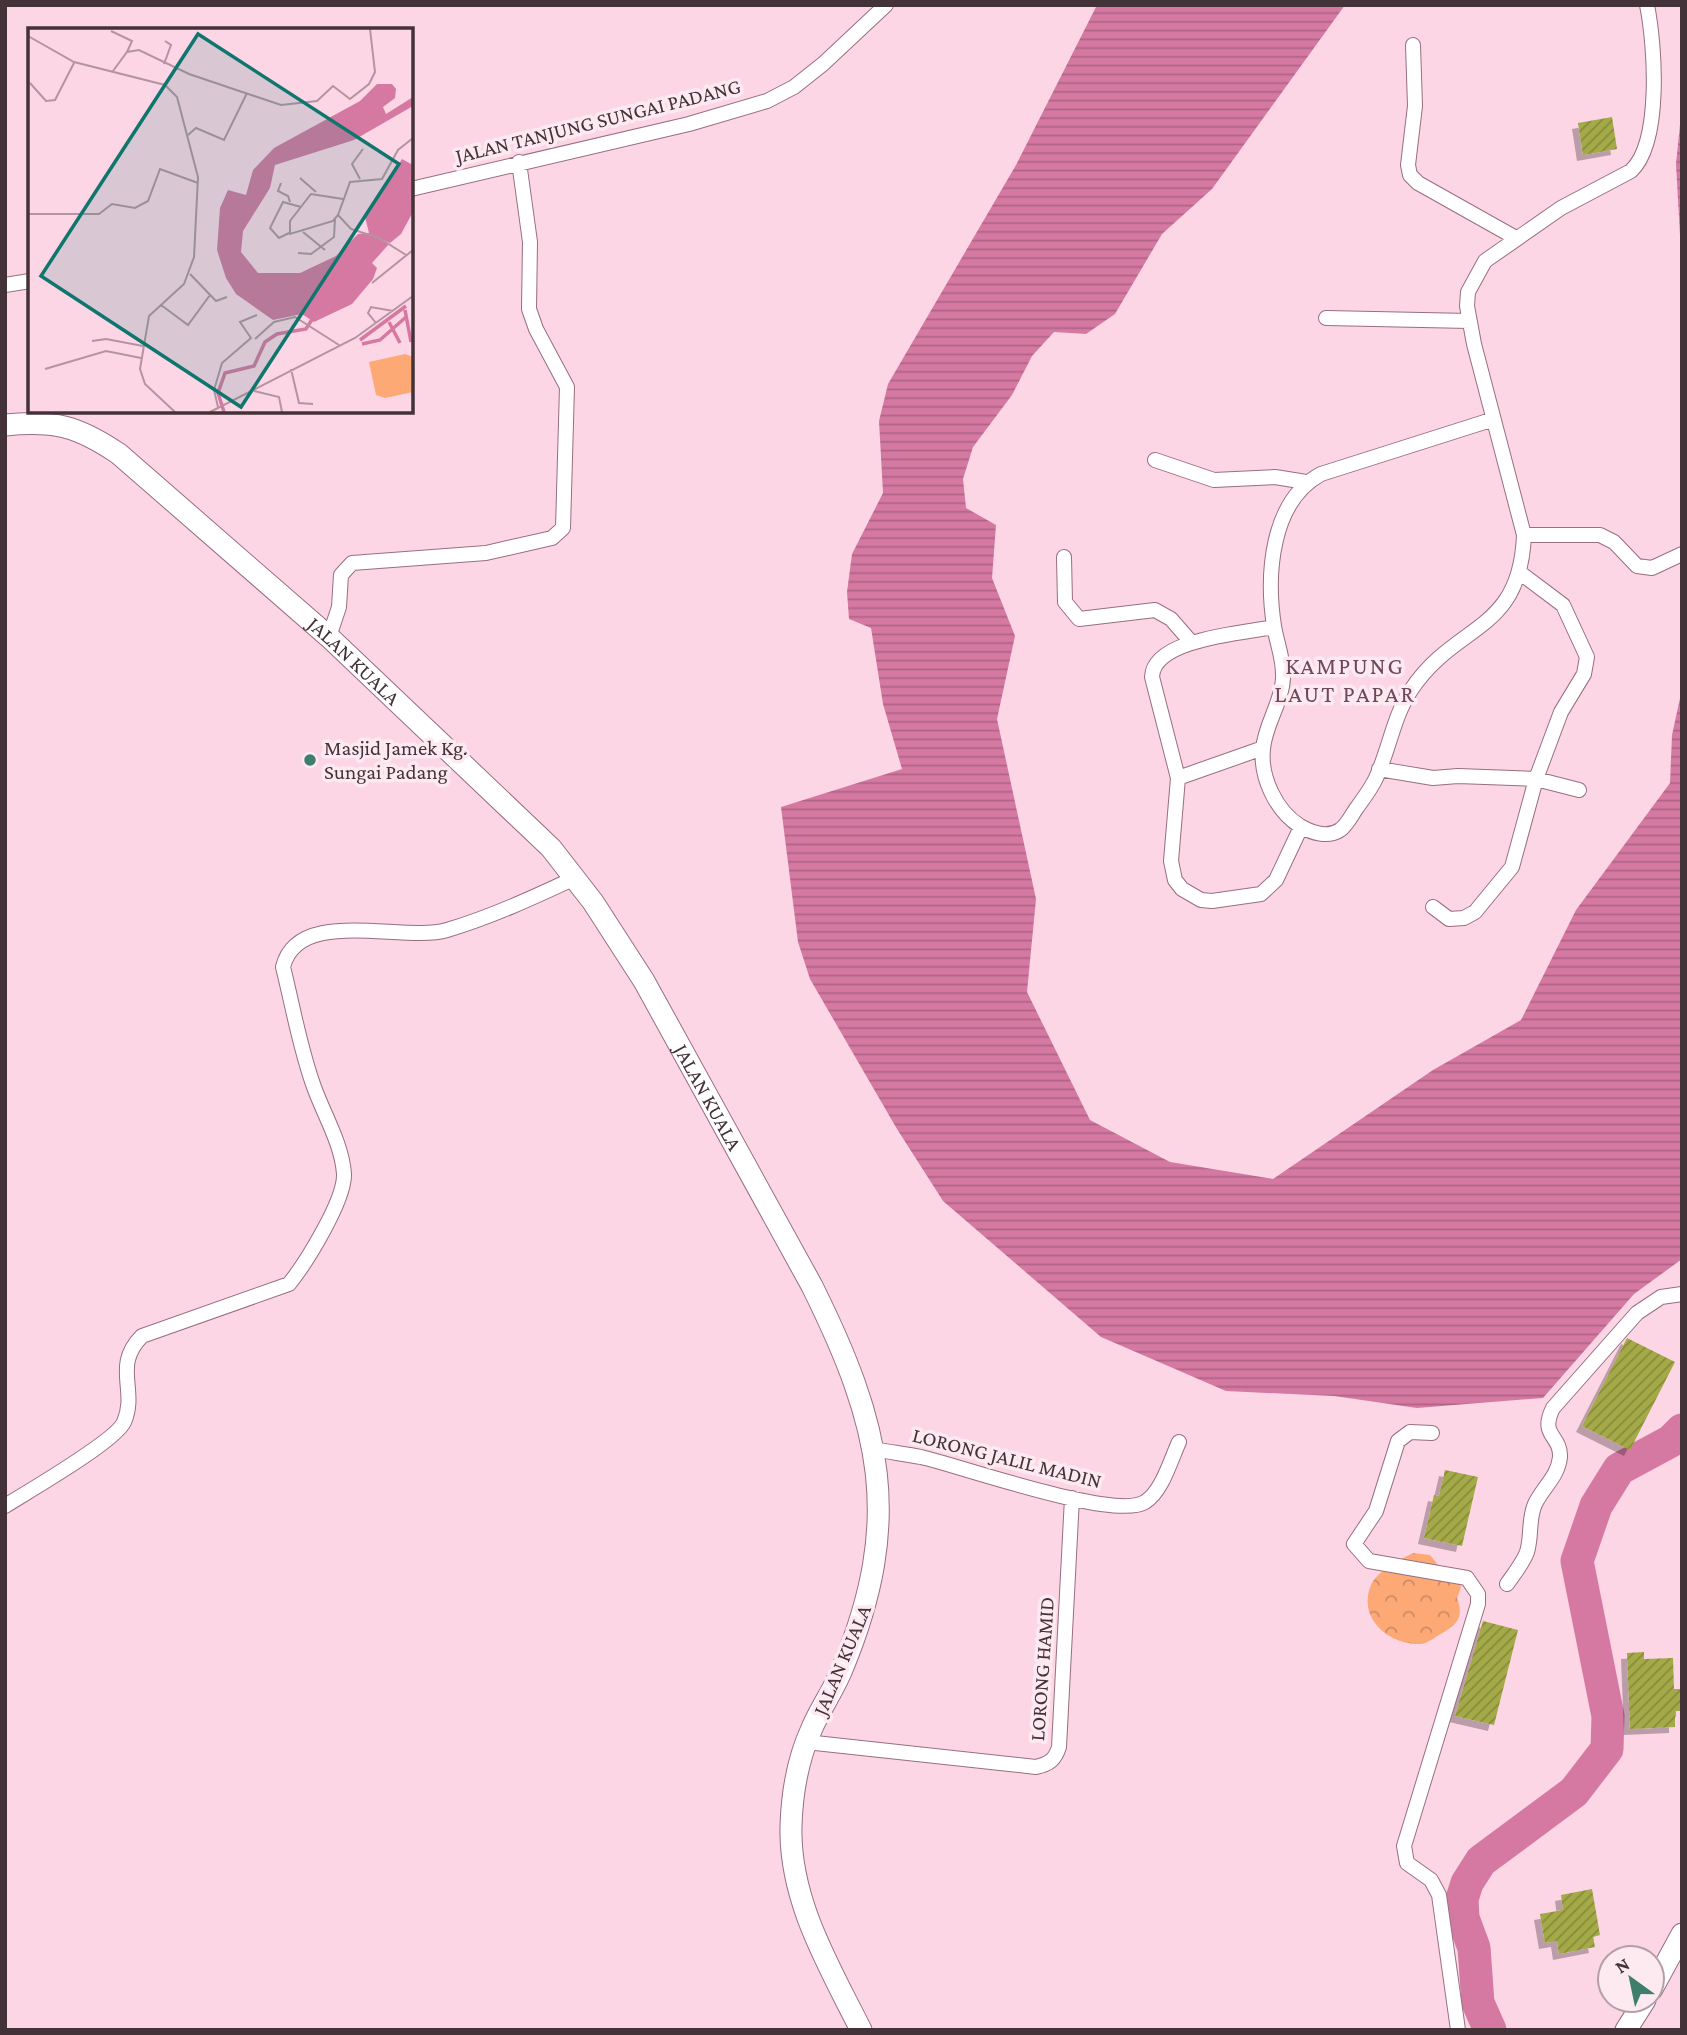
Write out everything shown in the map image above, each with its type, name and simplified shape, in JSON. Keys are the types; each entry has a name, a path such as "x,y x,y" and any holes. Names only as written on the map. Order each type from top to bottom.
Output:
{"main road":[{"name":"JALAN KUALA","path":"5,425 35,422 63,424 91,435 149,479 329,637 551,848 575,878 644,981 812,1286 852,1376 873,1449 880,1529 867,1605 841,1672 806,1742 800,1760 791,1827 797,1884 817,1941 861,2030"},
{"path":"1666,1963 1682,1934"},
{"path":"1626,2030 1636,2014"}],"street":[{"name":"JALAN TANJUNG SUNGAI PADANG","path":"413,188 689,124 767,101 794,87 814,71 886,5"},
{"path":"1306,482 1283,516 1276,540 1272,595 1274,627 1283,661 1283,680 1263,748 1268,785 1274,800 1288,817 1301,827 1323,835 1340,830 1375,780 1408,694 1419,677 1493,615 1511,594 1520,572 1524,535 1492,420 1470,320 1468,292 1485,261 1516,238 1640,162 1649,136 1653,66 1647,5"},
{"path":"1413,45 1415,106 1408,165 1410,176 1516,238"},
{"path":"329,637 339,607 341,575 352,563 486,553 552,538 559,534 564,522 567,387 536,329 529,309 530,242 519,162"},
{"path":"5,285 28,281"},
{"path":"1326,318 1470,320"},
{"path":"1155,460 1214,480 1275,477 1306,482 1374,455 1492,420"},
{"path":"1524,535 1600,535 1614,542 1637,566 1652,568 1682,554"},
{"path":"1064,557 1065,601 1079,620 1155,610 1171,619 1191,642"},
{"path":"1433,907 1449,919 1464,918 1475,912 1512,867 1536,779 1561,712 1584,674 1587,657 1563,605 1520,572"},
{"path":"1274,627 1191,642 1159,658 1152,667 1152,677 1178,778 1171,870 1182,889 1201,900 1254,896 1267,891 1276,880 1301,827"},
{"path":"1178,778 1263,748"},
{"path":"1379,769 1433,778 1458,776 1536,779 1579,790"},
{"path":"5,1506 108,1439 123,1425 127,1412 126,1363 131,1347 142,1336 289,1284 329,1216 344,1176 336,1142 308,1066 283,967 286,956 294,946 323,933 374,931 412,936 447,930 575,878"},
{"path":"1507,1584 1527,1551 1531,1517 1536,1502 1557,1472 1559,1448 1547,1429 1547,1420 1553,1408 1637,1313 1661,1297 1682,1294"},
{"path":"1432,1433 1410,1432 1401,1437 1376,1511 1354,1544 1358,1552 1376,1563 1466,1578 1478,1594 1478,1604 1404,1846 1407,1863 1431,1880 1439,1895 1458,2030"},
{"name":"LORONG JALIL MADIN","path":"873,1449 921,1457 1072,1498 1116,1505 1146,1502 1156,1490 1180,1442"},
{"name":"LORONG HAMID","path":"806,1742 1036,1767 1048,1764 1056,1757 1059,1747 1072,1498"}],"green space":[{"path":"1413,1553 1430,1555 1443,1571 1448,1567 1456,1574 1461,1587 1457,1598 1460,1613 1457,1622 1426,1643 1420,1644 1397,1640 1387,1634 1372,1618 1368,1608 1371,1585 1378,1575"}],"shaded area":[{"path":"1097,5 1345,5 1212,189 1162,234 1115,314 1086,334 1054,332 1032,356 1012,395 973,447 963,479 966,508 996,525 992,578 1015,636 997,719 1036,899 1027,992 1090,1120 1170,1162 1273,1179 1433,1070 1521,1020 1576,910 1670,783 1672,735 1682,689 1682,1259 1634,1294 1543,1398 1417,1408 1334,1396 1226,1391 1101,1337 943,1201 897,1129 810,979 798,942 781,807 902,769 883,704 871,628 849,619 847,592 852,554 883,493 879,421 888,384 1016,165"},
{"path":"1682,105 1682,271 1676,164"}],"building":[{"path":"1612,117 1617,149 1583,155 1578,123"},
{"path":"1627,1338 1675,1362 1630,1450 1582,1426"},
{"path":"1445,1470 1478,1477 1462,1546 1424,1538 1434,1495 1439,1496"},
{"path":"1483,1621 1518,1630 1494,1725 1455,1716"},
{"path":"1644,1652 1644,1659 1673,1658 1674,1689 1682,1689 1682,1711 1675,1711 1675,1727 1630,1729 1627,1653"},
{"path":"1592,1889 1600,1935 1593,1937 1595,1947 1559,1954 1557,1941 1545,1943 1540,1914 1563,1910 1561,1895"}],"waterway":[{"path":"1490,2030 1478,2003 1474,1948 1463,1918 1462,1899 1467,1883 1481,1861 1574,1792 1607,1749 1608,1716 1577,1561 1596,1506 1619,1469 1671,1441 1682,1430"}],"place":[{"name":"Masjid Jamek Kg. Sungai Padang","path":"310,760"}],"district":[{"name":"KAMPUNG LAUT PAPAR","path":"1345,680"}]}
